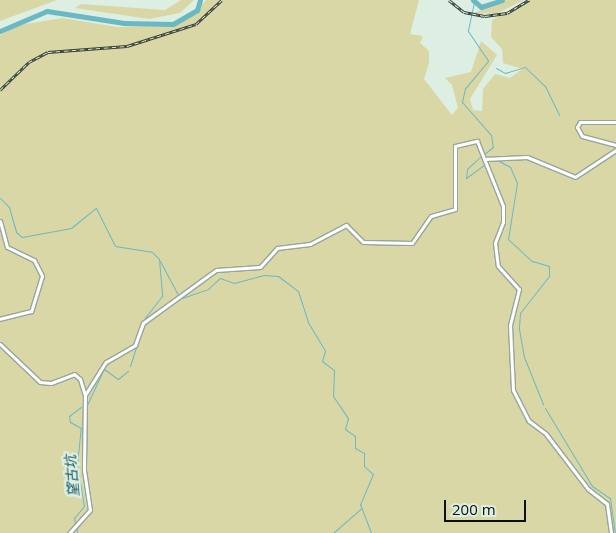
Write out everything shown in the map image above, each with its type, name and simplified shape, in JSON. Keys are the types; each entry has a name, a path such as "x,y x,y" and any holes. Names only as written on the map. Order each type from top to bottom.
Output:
{"street":[{"path":"616,122 580,122 577,127 582,136 616,146"},
{"path":"85,395 106,362 136,345 143,323 216,270 260,267 277,248 310,244 346,225 363,242 412,244 423,233 427,219 455,209 455,146 477,141 504,212 495,243 498,266 519,290 510,326 513,390 529,421 546,434 588,489 607,504 611,533"},
{"path":"484,160 527,157 575,177 616,150"},
{"path":"0,221 7,247 34,260 42,276 31,311 0,319"},
{"path":"0,344 40,382 77,375 85,395 84,470 90,510 69,533"}],"shaded area":[{"path":"0,0 57,0 0,21"},
{"path":"181,0 194,0 180,13 149,19 75,8 81,4 165,10"},
{"path":"206,0 419,0 410,34 423,36 420,43 429,51 429,63 424,79 452,115 458,108 452,85 445,78 471,72 481,41 497,55 470,99 473,110 482,111 483,89 495,74 510,78 522,69 503,63 502,49 491,37 492,20 531,0 616,0 616,533 0,533 0,35 19,25 63,18 117,27 176,25 195,14"},
{"path":"506,0 524,0 496,14 474,13"}],"waterway":[{"path":"0,31 47,11 124,23 173,24 197,10 200,0"},
{"path":"473,0 481,7 502,0"},
{"path":"474,2 468,31 488,61 465,88 462,102 491,135 493,147 484,154"},
{"path":"496,68 505,73 525,67 545,86 559,115"},
{"path":"481,156 467,169 466,178 485,164"},
{"path":"497,160 510,167 517,183 508,239 532,261 549,266 549,276 520,313 519,329 524,357 543,404"},
{"name":"望古坑","path":"0,198 9,207 16,232 22,237 71,228 96,208 115,246 152,252 159,259 162,296 145,318"},
{"path":"160,261 178,295"},
{"path":"182,298 208,289 220,278 234,283 264,275 278,276 298,291 309,324 325,351 322,361 334,370 333,396 348,418 345,429 355,436 355,448 364,453 364,466 373,474 360,504 371,533"},
{"name":"望古坑","path":"130,366 144,323"},
{"name":"望古坑","path":"87,405 104,369 118,379 128,371"},
{"name":"望古坑","path":"75,523 74,518 84,506 77,464 81,428 70,422 69,416 81,407"},
{"path":"545,408 592,486 610,498 615,533"},
{"path":"333,533 361,509"},
{"name":"望古坑","path":"77,527 77,533"}],"railway":[{"path":"0,90 29,62 48,52 127,46 196,24 222,0"},
{"path":"449,0 464,12 485,16 507,13 529,0"}]}
